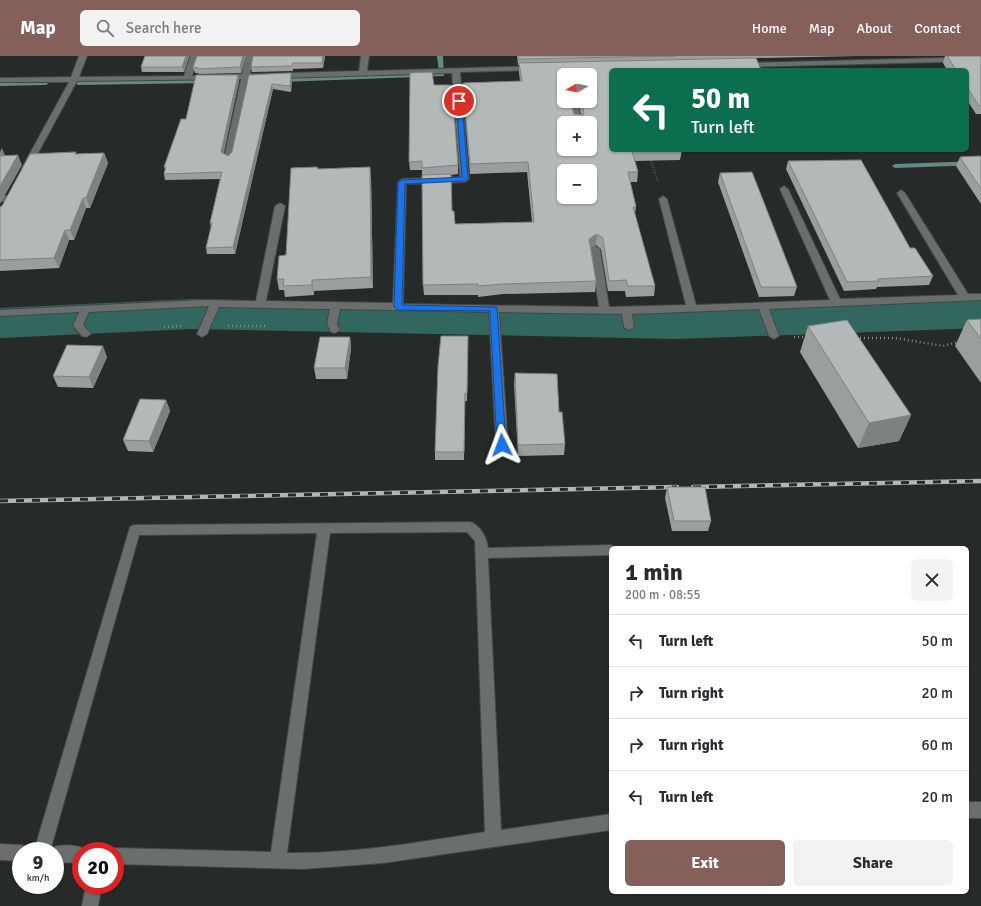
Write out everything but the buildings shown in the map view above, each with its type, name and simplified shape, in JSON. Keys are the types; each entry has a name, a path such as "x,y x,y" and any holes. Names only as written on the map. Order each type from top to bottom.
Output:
{"street":[{"path":"21,178 74,79 83,56"},
{"path":"187,78 194,56"},
{"path":"228,158 250,56"},
{"path":"363,73 365,56"},
{"path":"744,56 748,65"},
{"path":"732,65 874,62 893,59 981,59"},
{"path":"874,62 878,68"},
{"path":"0,80 187,78 542,68"},
{"path":"398,307 402,182 465,179 456,70"},
{"path":"784,189 837,303"},
{"path":"901,193 965,298"},
{"path":"3,209 8,196"},
{"path":"663,199 692,309"},
{"path":"260,304 280,206"},
{"path":"595,249 605,311"},
{"path":"0,313 84,312 260,304 335,308 398,307 605,311 627,313 981,297"},
{"path":"205,327 214,306"},
{"path":"763,307 774,336"},
{"path":"334,327 335,308"},
{"path":"494,310 502,445"},
{"path":"84,312 78,326 86,334"},
{"path":"627,313 629,327"},
{"path":"45,842 134,530 470,527 481,540 482,552 493,839"},
{"path":"278,860 324,528"},
{"path":"482,552 609,550"},
{"path":"969,810 981,810"},
{"path":"124,856 304,861 383,855 609,822"},
{"path":"0,852 12,853"},
{"path":"90,906 92,894"}],"path":[{"path":"650,157 663,199"},
{"path":"158,327 266,326"},
{"path":"774,336 807,337"},
{"path":"853,338 896,338 943,346 961,341"}],"waterway":[{"path":"280,80 442,75 440,56"},
{"path":"78,83 205,82"},
{"path":"0,84 46,83"},
{"path":"895,166 981,163"},
{"path":"0,323 191,314 676,324 981,313"}],"railway":[{"path":"693,487 981,481"},
{"path":"0,501 677,487"}],"route":[{"path":"459,101 465,179 402,182 398,307 494,309 502,445"}]}
